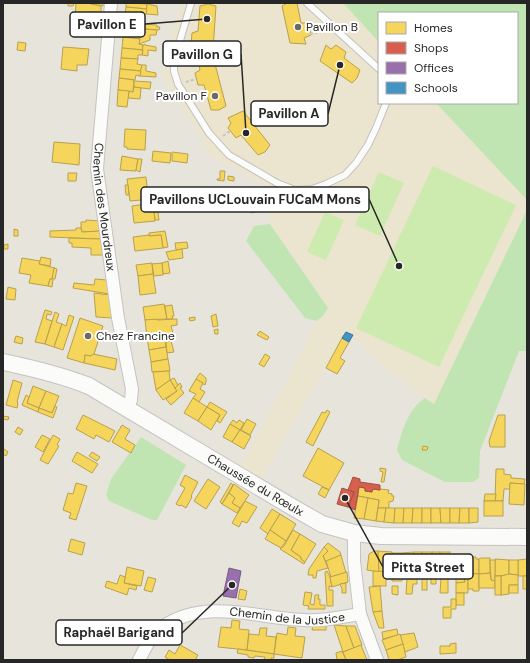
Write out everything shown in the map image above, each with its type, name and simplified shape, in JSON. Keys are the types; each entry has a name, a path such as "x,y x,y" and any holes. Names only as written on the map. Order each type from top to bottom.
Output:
{"main road":[{"name":"Chaussée du Rœulx","path":"3,362 72,379 89,386 322,524 338,530 381,536 527,537"}],"street":[{"name":"Chemin des Mourdreux","path":"111,3 97,169 118,318 132,388 131,400 127,409"},
{"path":"354,533 354,561 360,614 377,660"},
{"name":"Chemin de la Justice","path":"139,660 152,637 163,626 184,616 203,612 222,610 303,620 324,620 360,614"}],"lane":[{"path":"190,3 174,61 174,71 178,84 209,133 229,155 277,183 295,190 312,189 326,184 345,174 356,163 368,145 382,116 386,104"},
{"path":"307,3 378,68"}],"shaded area":[{"path":"181,3 343,3 378,41 378,104 437,104 527,200 527,210 434,405 366,351 353,335 346,332 261,479 240,466 299,358 316,321 323,316 328,307 270,224 272,189 210,155 161,74"}],"green space":[{"path":"343,3 527,3 527,200 437,104 518,104 518,12 378,12 378,41"},
{"path":"433,166 516,205 439,367 356,328"},
{"path":"379,172 404,183 380,236 355,225"},
{"path":"527,210 527,351 519,351 480,451 479,478 473,482 445,482 402,460 397,450 401,435 406,421 419,403 425,398 434,404"},
{"path":"325,212 344,220 326,260 307,252"},
{"path":"270,224 328,308 323,316 316,321 305,318 246,241 254,226"},
{"path":"141,437 186,465 157,520 152,520 109,501 106,495 111,479"}],"building: Homes":[{"path":"68,3 74,3 73,6 68,6"},
{"path":"76,3 87,3 101,6 101,13 92,12 90,35 74,33"},
{"path":"87,3 103,3 103,6"},
{"path":"126,3 147,4 147,9 126,7"},
{"name":"Pavillon B","path":"287,3 297,3 301,23 308,23 311,35 304,38 306,44 290,43 282,6"},
{"path":"147,4 157,6 158,15 146,14"},
{"path":"208,4 216,6 213,50 197,53 197,47 191,45 192,33 198,31 200,6"},
{"path":"126,7 147,9 146,14 142,14 142,19 125,17"},
{"path":"145,24 157,25 157,27 160,27 159,30 145,29"},
{"path":"124,28 145,29 144,35 140,35 140,39 123,37"},
{"path":"145,29 157,30 156,35 150,35 150,40 139,44 140,35 144,35"},
{"path":"123,37 140,39 139,44 143,45 143,50 122,48"},
{"path":"18,42 26,43 25,51 17,50"},
{"path":"145,44 156,47 156,51 148,50 148,56 142,55 143,45"},
{"path":"326,45 331,49 336,45 346,52 344,58 360,70 357,78 352,83 320,61"},
{"path":"63,47 89,49 87,65 77,65 77,71 61,69"},
{"path":"122,48 143,50 142,55 138,55 138,59 121,58"},
{"path":"121,58 138,59 137,64 142,65 141,71 120,69"},
{"name":"Pavillon F","path":"199,64 215,64 226,106 219,110 211,110 204,85 198,85 195,73 200,70"},
{"path":"142,65 146,65 146,71 156,73 156,77 139,76"},
{"path":"120,69 141,71 140,76 136,75 135,80 119,78"},
{"path":"119,78 134,80 133,92 118,90"},
{"path":"134,81 151,82 150,89 134,87"},
{"path":"134,87 141,88 140,99 128,98 129,91 133,92"},
{"path":"118,90 129,91 127,107 117,106"},
{"path":"243,111 270,145 265,152 258,155 241,135 236,138 228,128 231,123 228,118"},
{"path":"125,129 146,130 145,150 127,149 127,147 124,147"},
{"path":"54,142 80,144 79,165 52,162"},
{"path":"153,151 171,153 170,163 152,161"},
{"path":"172,152 188,154 187,163 172,161"},
{"path":"122,156 138,159 136,171 120,170"},
{"path":"138,159 142,159 140,172 136,170"},
{"path":"220,171 225,171 224,181 217,180 220,179"},
{"path":"68,173 77,173 76,181 68,181"},
{"path":"228,176 234,177 234,181 228,180"},
{"path":"146,177 148,196 141,196 141,200 130,201 127,179"},
{"path":"125,185 128,185 129,195 126,195"},
{"path":"158,202 159,220 155,220 153,203"},
{"path":"153,203 155,221 134,223 132,206"},
{"path":"259,205 261,211 251,213 250,207"},
{"path":"86,220 100,221 101,231 82,232 81,222 86,222"},
{"path":"76,228 81,228 82,232 101,231 101,239 50,237 50,231 76,230"},
{"path":"14,229 18,230 18,236 14,236"},
{"path":"165,231 168,247 163,248 161,235 149,236 149,233"},
{"path":"161,235 163,248 135,251 133,237"},
{"path":"69,238 101,239 103,255 91,255 91,248 72,247 72,243 69,243"},
{"path":"187,242 188,248 176,250 175,243"},
{"path":"8,244 8,249 4,249 4,245"},
{"path":"182,249 183,258 169,260 166,252"},
{"path":"41,257 51,259 50,266 39,264"},
{"path":"22,258 40,261 39,264 55,268 48,286 29,283 31,275 19,273"},
{"path":"168,261 170,273 163,274 162,263"},
{"path":"152,263 153,274 138,276 136,265"},
{"path":"162,263 163,275 154,276 152,264"},
{"path":"54,268 57,269 52,287 48,286 50,279 52,279"},
{"path":"153,274 156,293 140,295 138,276"},
{"path":"95,279 107,280 109,294 73,288 74,283 94,285"},
{"path":"8,287 16,289 15,300 6,299"},
{"path":"94,293 110,295 113,318 96,317"},
{"path":"164,304 167,319 145,320 143,307"},
{"path":"172,305 174,316 172,316 173,319 167,319 165,306"},
{"path":"45,310 52,312 51,315 47,314 46,319 52,321 45,344 35,342"},
{"path":"55,312 59,314 56,322 62,324 54,347 45,344"},
{"path":"216,314 218,326 213,327 211,316"},
{"path":"69,315 74,317 63,350 54,347 62,324 66,326"},
{"path":"195,317 195,320 190,321 189,318"},
{"path":"80,318 103,326 94,354 91,356 85,355 84,363 67,358"},
{"path":"177,319 177,325 171,326 173,333 147,338 145,320"},
{"path":"218,329 218,334 215,334 214,330"},
{"path":"260,331 269,337 267,340 257,335"},
{"path":"164,335 166,347 149,350 147,338"},
{"path":"16,336 23,338 22,344 14,342"},
{"path":"342,338 349,342 340,358 345,361 337,374 326,368"},
{"path":"171,341 174,352 167,353 166,342"},
{"path":"166,347 168,359 151,362 149,350"},
{"path":"93,354 117,359 115,370 84,363 85,355 91,356"},
{"path":"265,354 270,357 264,367 259,364"},
{"path":"168,359 170,371 152,372 151,362"},
{"path":"169,371 170,380 156,390 153,372"},
{"path":"200,373 206,378 205,385 196,379"},
{"path":"174,378 178,385 175,388 170,380"},
{"path":"196,379 203,383 200,389 205,392 199,402 193,398 196,394 189,391"},
{"path":"13,380 22,383 17,408 6,405"},
{"path":"170,380 177,391 163,400 156,390"},
{"path":"180,383 182,387 180,388 184,393 171,405 166,399 177,391 175,388"},
{"path":"33,386 46,391 39,408 27,403"},
{"path":"46,391 59,396 52,413 39,408"},
{"path":"26,395 29,397 27,403 39,408 38,412 22,405"},
{"path":"193,398 207,407 198,421 184,413"},
{"path":"210,402 227,412 220,423 217,421 220,415 207,407"},
{"path":"55,406 57,407 53,418 38,412 39,408 52,413"},
{"path":"207,407 220,415 211,430 198,421"},
{"path":"327,410 330,412 313,446 306,442 322,412 325,413"},
{"path":"83,415 115,431 109,442 96,435 94,439 76,429"},
{"path":"498,415 505,415 505,447 490,447 489,441"},
{"path":"3,416 9,417 8,420 3,419"},
{"path":"247,419 256,424 250,435 241,430"},
{"path":"233,420 237,423 239,420 244,423 240,430 230,424"},
{"path":"230,424 240,430 232,442 223,437"},
{"path":"122,425 130,430 125,439 135,445 131,453 112,442"},
{"path":"18,427 23,430 20,435 15,432"},
{"path":"240,430 251,436 244,449 232,442"},
{"path":"42,435 50,439 43,452 35,447"},
{"path":"53,435 60,439 57,445 59,446 48,464 40,460"},
{"path":"423,446 428,447 427,450 422,450"},
{"path":"318,448 344,463 329,490 303,476"},
{"path":"4,449 8,452 6,456 3,454"},
{"path":"77,452 98,464 92,473 72,461"},
{"path":"92,452 100,457 97,461 89,456"},
{"path":"380,468 386,469 384,482 381,482 383,472 380,471"},
{"path":"496,469 504,469 504,474 511,475 511,478 525,479 524,484 510,483 510,489 504,489 503,501 495,501"},
{"path":"185,475 198,482 186,508 176,504 185,488 180,485"},
{"path":"208,479 220,487 206,509 194,501"},
{"path":"76,483 87,486 76,520 69,518 71,513 63,510 68,493 73,494"},
{"path":"231,483 233,485 222,504 220,502"},
{"path":"510,483 525,484 524,505 509,504"},
{"path":"234,484 249,495 240,508 232,503 235,498 229,493"},
{"path":"322,487 329,490 325,498 318,494"},
{"path":"359,487 365,488 365,491 372,492 373,489 389,490 388,493 394,496 393,501 389,502 389,508 378,508 379,500 358,496"},
{"path":"229,493 235,498 232,503 240,508 237,513 222,504"},
{"path":"485,494 496,494 495,501 484,501"},
{"path":"358,496 368,498 364,519 354,518"},
{"path":"368,498 379,500 376,521 364,519"},
{"path":"245,501 257,507 247,523 242,521 239,527 232,523"},
{"path":"484,501 503,501 503,516 484,516"},
{"path":"378,508 386,508 384,522 376,521"},
{"path":"386,508 395,508 394,523 384,522"},
{"path":"395,508 404,508 403,523 394,523"},
{"path":"404,508 413,508 412,523 403,523"},
{"path":"413,508 422,508 422,523 412,523"},
{"path":"422,508 431,508 431,523 422,523"},
{"path":"431,508 440,508 441,523 431,523"},
{"path":"440,508 450,508 450,523 441,523"},
{"path":"450,508 460,508 459,523 450,523"},
{"path":"460,508 469,508 469,523 459,523"},
{"path":"469,508 478,508 478,522 469,523"},
{"path":"272,509 280,514 268,534 260,528"},
{"path":"280,514 296,524 286,541 270,530"},
{"path":"270,530 286,541 281,548 265,539"},
{"path":"293,530 300,534 291,550 301,557 301,559 305,562 304,564 280,549 284,546"},
{"path":"300,534 316,544 305,562 291,550"},
{"path":"71,539 85,543 82,555 68,551"},
{"path":"328,543 340,552 341,555 326,562 323,556 328,551 324,547"},
{"path":"324,547 328,551 323,556 328,568 317,571 316,578 313,578 313,575 308,575 309,569"},
{"path":"374,551 378,551 379,572 367,570 369,554"},
{"path":"378,551 392,552 392,572 379,572"},
{"path":"414,552 414,569 402,569 401,553"},
{"path":"414,552 422,552 422,566 413,566"},
{"path":"422,552 432,552 432,566 422,566"},
{"path":"432,552 440,552 441,566 432,566"},
{"path":"440,552 450,552 450,568 440,568"},
{"path":"392,553 401,553 402,569 393,569"},
{"path":"341,555 346,573 331,577 326,561"},
{"path":"467,557 468,573 464,574 465,582 456,583 456,558"},
{"path":"467,557 476,557 476,559 479,559 479,574 468,573"},
{"path":"490,558 490,573 479,574 479,559"},
{"path":"495,559 509,560 508,575 495,576"},
{"path":"527,559 527,576 518,576 518,560"},
{"path":"490,560 495,560 495,581 491,580"},
{"path":"509,560 518,560 518,575 509,574"},
{"path":"413,566 440,566 440,568 450,568 452,575 448,576 448,578 441,578 441,575 431,574 431,571 422,571 422,574 417,574 417,584 413,584 412,594 406,594 407,578 402,578 402,581 392,581 391,572 386,573 386,586 373,586 373,571 392,572 393,569 414,569"},
{"path":"127,567 144,571 141,586 124,583"},
{"path":"327,571 332,587 329,586 329,590 333,590 333,606 327,606 325,572"},
{"path":"347,572 348,582 332,587 330,577"},
{"path":"468,573 468,593 456,593 456,583 465,582 464,574"},
{"path":"468,573 479,574 479,591 468,589"},
{"path":"490,573 491,580 495,581 495,588 479,588 479,574"},
{"path":"422,574 427,574 427,590 422,590"},
{"path":"431,574 436,574 436,584 431,584"},
{"path":"509,574 518,575 518,585 509,585 509,594 501,595 501,576"},
{"path":"120,575 125,577 124,583 137,586 136,590 129,588 127,595 105,587 107,581 117,584"},
{"path":"495,576 501,576 501,595 495,595"},
{"path":"523,576 527,576 527,589 523,589"},
{"path":"148,577 156,579 152,592 144,590"},
{"path":"441,578 448,578 448,593 440,593"},
{"path":"346,583 346,593 342,593 340,584"},
{"path":"509,585 518,585 518,593 509,593"},
{"path":"380,586 382,611 373,612 369,587"},
{"path":"392,586 398,586 398,595 392,594"},
{"path":"240,589 247,591 245,600 238,599"},
{"path":"305,592 312,593 310,604 314,605 315,595 319,595 318,599 320,599 320,605 325,605 325,609 308,609 309,606 303,605"},
{"path":"456,593 464,593 464,605 456,605"},
{"path":"451,599 456,599 456,609 451,609 451,618 443,618 443,607 451,607"},
{"path":"382,611 384,628 379,628 373,612"},
{"path":"232,620 240,621 239,629 249,630 247,650 218,647 221,627 231,628"},
{"path":"313,624 326,625 326,630 312,630"},
{"path":"334,625 346,626 354,648 343,652"},
{"path":"346,626 355,626 362,645 354,648"},
{"path":"288,627 296,628 295,636 305,637 302,658 274,654 277,633 287,635"},
{"path":"260,628 267,628 266,636 276,637 274,654 247,650 249,634 259,635"},
{"path":"397,629 398,635 383,639 382,632"},
{"path":"414,633 418,647 405,652 400,635"},
{"path":"400,634 403,644 386,650 382,640"},
{"path":"456,643 456,653 440,654 440,646 450,646 450,644"},
{"path":"403,644 406,657 397,660 389,660 386,650"},
{"path":"180,645 198,655 195,660 170,660 165,657 169,650 175,654"},
{"path":"361,645 367,660 346,660 343,652"},
{"path":"238,649 274,654 274,658 271,658 271,660 264,660 265,657 248,657 248,655 237,653"},
{"path":"342,651 346,660 337,660 336,653"}],"building: Shops":[{"path":"353,477 360,479 360,482 380,485 380,490 373,489 372,492 365,491 365,488 359,487 355,510 348,507 354,492 348,490"},
{"path":"342,488 354,492 348,507 337,504"}],"building: Offices":[{"path":"229,568 241,571 236,598 223,596"}],"building: Schools":[{"path":"346,332 353,335 349,342 342,338"}],"place":[{"name":"Pavillon E","path":"207,19"},
{"name":"Pavillon B","path":"298,27"},
{"name":"Pavillon A","path":"340,65"},
{"name":"Pavillon F","path":"215,96"},
{"name":"Pavillon G","path":"246,133"},
{"name":"Pavillons UCLouvain FUCaM Mons","path":"399,266"},
{"name":"Chez Francine","path":"88,336"},
{"name":"Pitta Street","path":"345,498"},
{"name":"Raphaël Barigand","path":"232,585"}]}
